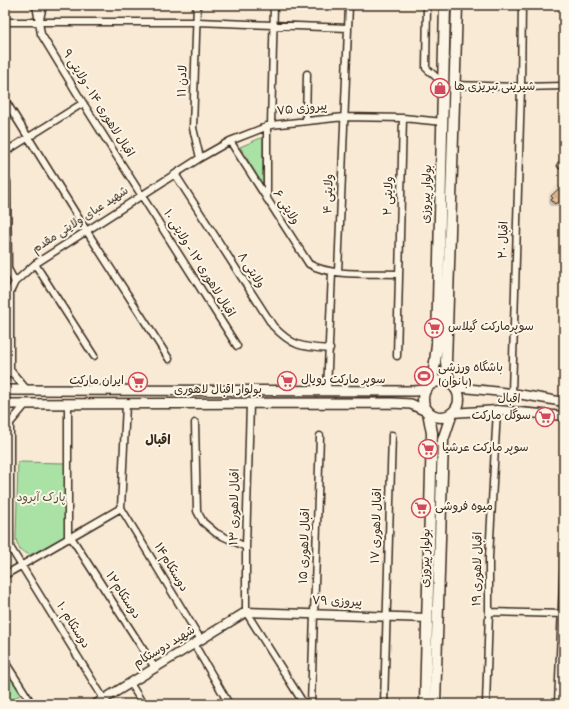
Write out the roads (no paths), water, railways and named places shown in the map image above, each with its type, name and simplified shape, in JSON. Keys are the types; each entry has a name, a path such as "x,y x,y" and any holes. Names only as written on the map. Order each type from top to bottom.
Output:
{"main road":[{"name":"بولوار پیروزی","path":"445,5 449,85 446,362 452,385"},
{"name":"بولوار پیروزی","path":"428,387 436,362 443,122 449,85 457,5"},
{"path":"438,381 452,385 458,394 459,401 457,408 452,413 442,417 436,417 428,412 424,407 423,401 428,387 438,381"},
{"name":"بولوار اقبال لاهوری","path":"5,390 414,391 428,387"},
{"path":"200,391 200,404"},
{"name":"بولوار اقبال لاهوری","path":"5,404 412,404 428,412"},
{"name":"بولوار پیروزی","path":"425,704 432,433 428,412"},
{"name":"بولوار پیروزی","path":"436,704 443,440 452,413"}],"street":[{"name":"اقبال لاهوری ۱۴ - ولایتی ۹","path":"36,5 41,34 141,195"},
{"path":"39,22 43,5"},
{"name":"لادن ۱۱","path":"198,5 193,128 200,158"},
{"path":"266,199 274,5"},
{"name":"ولایتی ۴","path":"327,391 344,117 349,5"},
{"path":"427,5 426,68 449,85 521,87 564,86"},
{"name":"اقبال ۲۰","path":"512,393 522,5"},
{"path":"5,22 197,22 348,28"},
{"path":"306,121 307,74"},
{"path":"5,100 169,359"},
{"path":"5,152 83,103"},
{"name":"پیروزی ۷۵","path":"175,174 230,141 269,126 344,117 403,118 443,122"},
{"name":"ولایتی ۲","path":"397,356 403,118"},
{"name":"ولایتی ۶","path":"230,141 309,264 317,269 335,272 399,274"},
{"name":"شهید عبای ولایتی مقدم","path":"8,292 15,282 35,264 175,174"},
{"name":"ولایتی ۸","path":"175,174 272,326 281,335 293,343 305,347 330,349"},
{"path":"5,176 7,182 8,269 15,282"},
{"name":"اقبال لاهوری ۱۲ - ولایتی ۱۰","path":"141,195 237,346"},
{"path":"35,264 94,356"},
{"path":"5,378 10,370 8,292"},
{"path":"10,370 27,390"},
{"name":"اقبال","path":"452,385 564,402"},
{"name":"اقبال لاهوری ۱۳","path":"246,612 246,547 250,403"},
{"path":"5,416 10,423 26,404"},
{"path":"68,404 70,538"},
{"path":"5,575 121,508 126,404"},
{"name":"اقبال","path":"452,413 497,410 564,416"},
{"name":"اقبال لاهوری ۱۹","path":"486,704 490,557 497,410"},
{"name":"دوستکام ۱۰","path":"10,423 10,547 106,702"},
{"path":"195,423 197,510 203,522 216,532 246,547"},
{"name":"اقبال لاهوری ۱۷","path":"384,704 392,435"},
{"name":"اقبال لاهوری ۱۵","path":"312,704 320,436"},
{"name":"دوستکام۱۴","path":"121,508 197,642 229,704"},
{"name":"دوستکام۱۲","path":"70,538 155,668"},
{"path":"558,704 563,614 564,556"},
{"path":"246,612 304,704"},
{"name":"پیروزی ۷۹","path":"246,612 428,618"},
{"name":"شهید دوستکام","path":"96,704 106,702 130,683 246,612"},
{"path":"489,612 563,614"},
{"path":"5,662 32,704"},
{"path":"130,683 143,704"}],"place":[{"name":"شیرینی تبریزی ها","path":"440,88"},
{"name":"سوپرمارکت گیلاس","path":"434,328"},
{"name":"باشگاه ورزشی (بانوان)","path":"424,376"},
{"name":"سوپر مارکت رویال","path":"287,381"},
{"name":"ایران مارکت","path":"138,382"},
{"name":"سوگل مارکت","path":"545,417"},
{"name":"سوپر مارکت عرشیا","path":"428,449"},
{"name":"میوه فروشی","path":"421,508"}],"district":[{"name":"اقبال","path":"158,441"}],"park label":[{"name":"پارک آبرود","path":"41,499"}]}
